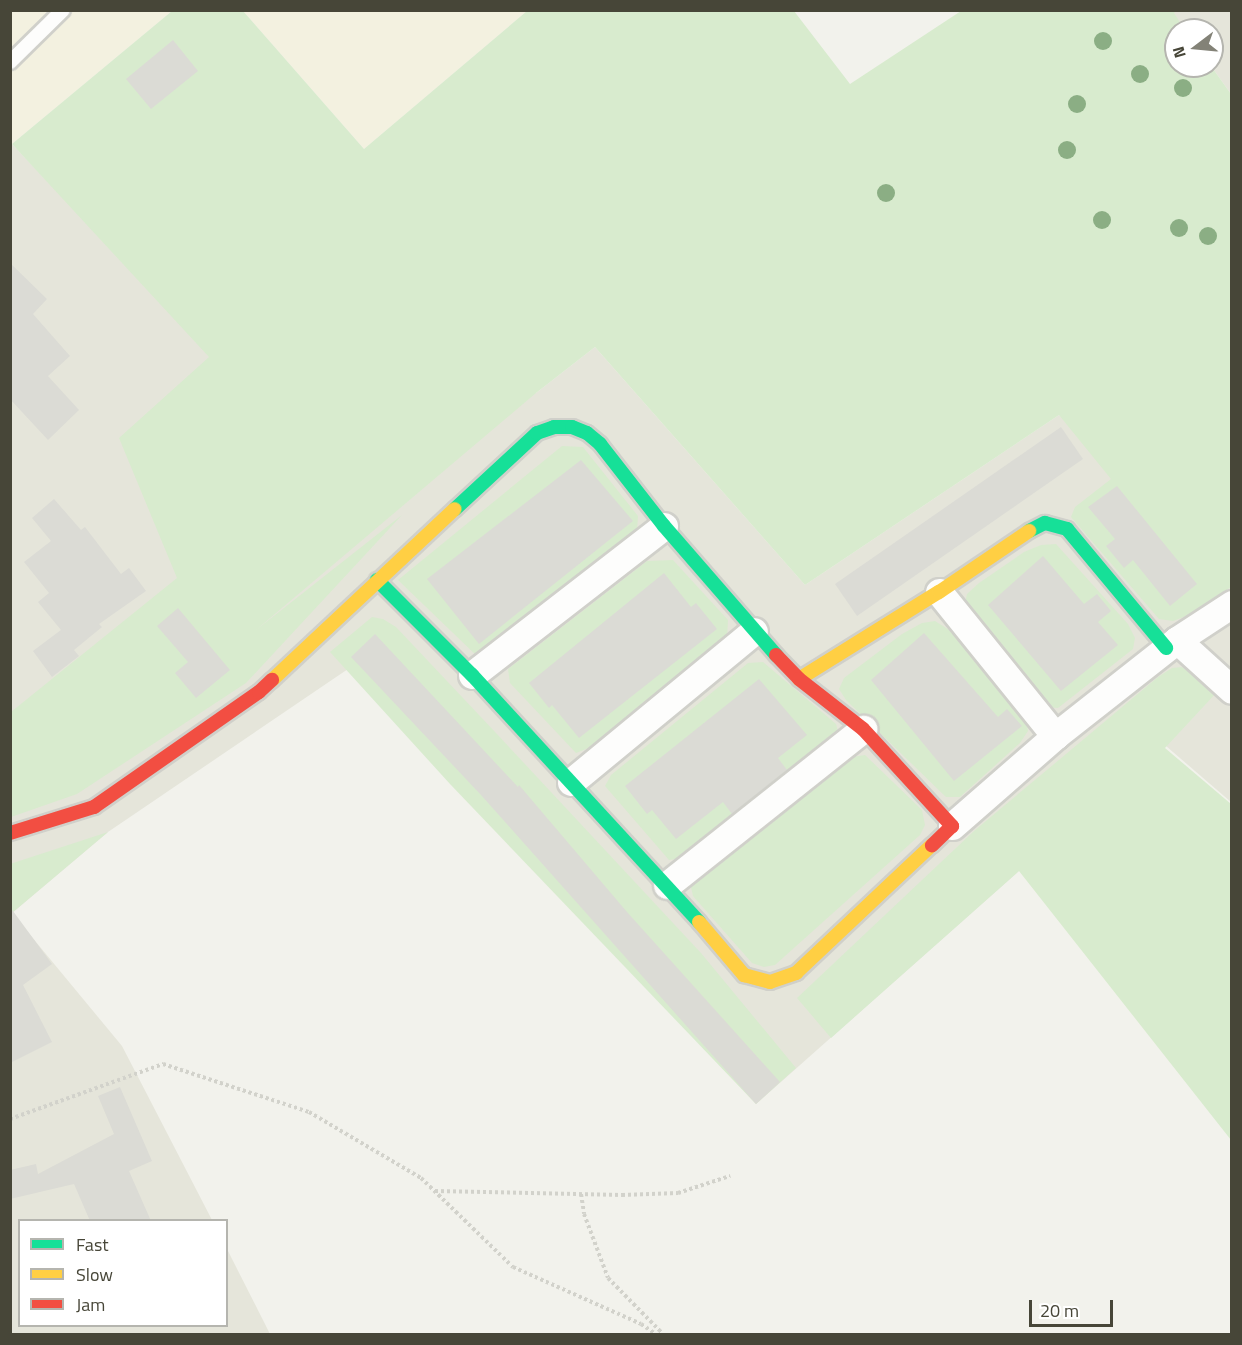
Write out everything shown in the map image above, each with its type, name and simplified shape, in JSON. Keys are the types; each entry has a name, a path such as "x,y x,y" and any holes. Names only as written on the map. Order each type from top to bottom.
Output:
{"street":[{"path":"10,833 94,807 259,692 537,433 554,427 572,427 587,433 600,444 664,526 754,631 800,679 863,729 952,826"},
{"path":"800,679 939,592 1039,524 1053,523 1067,529 1172,644 1232,690"},
{"path":"472,675 664,526"},
{"path":"377,580 472,675 668,885 744,975 770,982 796,973 952,826 1055,736 1172,644 1232,604"},
{"path":"939,592 1055,736"},
{"path":"572,782 754,631"},
{"path":"668,885 863,729"}],"lane":[{"path":"10,62 63,10"}],"path":[{"path":"10,1119 163,1064 309,1112 421,1178 513,1267 641,1324 656,1335"},
{"path":"434,1191 678,1193 730,1176"},
{"path":"581,1194 584,1214 608,1278 663,1335"}],"shaded area":[{"path":"1176,10 1231,11 1231,94 1220,78 1224,78 1224,18 1177,18 1173,13"},
{"path":"10,11 172,11 12,144"},
{"path":"243,11 527,11 364,149"},
{"path":"10,142 212,354 536,393 595,347 805,585 1059,415 1231,547 1231,802 1166,746 1020,870 756,1104 348,669 108,832 12,913 122,1046 211,1219 18,1219 18,1327 228,1327 228,1251 270,1334 11,1334"}],"green space":[{"path":"172,11 243,11 364,149 527,11 794,11 850,84 961,11 1176,11 1174,13 1177,18 1164,18 1164,78 1220,78 1231,94 1231,587 1189,615 1173,621 1159,619 1071,517 1075,507 1111,479 1059,415 805,585 595,347 536,393 256,630 402,515 246,683 77,794 11,817 11,712 177,578 119,438 209,357 12,144"},
{"path":"562,446 583,447 638,516 637,531 479,658 398,580"},
{"path":"1056,544 1128,624 1135,638 1133,649 1058,708 1047,707 973,619 965,603 967,594 979,583 1024,552 1041,545"},
{"path":"673,560 728,620 727,639 596,745 576,753 510,683 508,669 647,561"},
{"path":"372,617 383,619 396,627 496,733 701,953 796,1068 756,1104 450,784 330,652"},
{"path":"935,621 951,631 1026,719 1028,731 1020,743 960,797 946,797 846,700 839,689 844,678 902,634 922,623"},
{"path":"763,662 836,724 839,735 683,858 669,860 605,786 611,775 748,663"},
{"path":"1182,667 1217,692 1165,748 1231,804 1231,1140 1019,871 831,1038 797,998 974,831 1158,677 1172,668"},
{"path":"865,755 922,810 925,825 920,835 775,965 764,967 752,963 693,896 691,887 852,757"},
{"path":"108,832 12,913 10,864"}],"building":[{"path":"173,40 198,71 151,109 126,79"},
{"path":"10,263 47,299 33,314 70,356 48,376 79,410 48,440 10,399"},
{"path":"1061,427 1083,459 857,616 835,584"},
{"path":"581,460 633,521 479,644 427,579"},
{"path":"1117,486 1197,584 1170,606 1133,560 1124,568 1106,546 1115,539 1088,507"},
{"path":"54,499 81,530 85,527 121,574 129,568 146,591 99,624 102,627 74,650 79,656 52,677 33,651 61,630 38,602 49,593 24,562 51,541 32,518"},
{"path":"1043,556 1084,604 1097,594 1111,611 1098,622 1118,645 1061,691 988,605"},
{"path":"664,573 691,607 696,603 717,629 579,738 552,705 549,708 529,683"},
{"path":"178,608 230,670 196,698 175,673 188,662 157,626"},
{"path":"924,633 998,717 1007,709 1022,726 954,781 871,680"},
{"path":"375,634 518,787 519,785 627,912 780,1082 756,1104 481,795 351,657"},
{"path":"759,679 807,735 778,758 787,770 732,814 723,802 676,839 652,810 647,814 625,786"},
{"path":"10,907 52,964 23,985 52,1042 10,1063"},
{"path":"120,1087 152,1161 129,1171 150,1219 89,1219 74,1184 10,1199 10,1170 36,1164 38,1174 114,1134 98,1096"}],"traffic: fast":[{"path":"455,509 537,433 554,427 572,427 587,433 600,444 664,526 776,655"},
{"path":"1029,531 1045,523 1067,529 1166,648"},
{"path":"377,580 472,675 699,922"}],"traffic: slow":[{"path":"272,680 455,509"},
{"path":"799,679 939,592 1029,531"},
{"path":"699,922 744,975 770,982 796,973 932,845"}],"traffic: jam":[{"path":"776,655 799,679 863,729 952,826 932,845"},
{"path":"10,833 94,807 259,692 272,680"}]}
